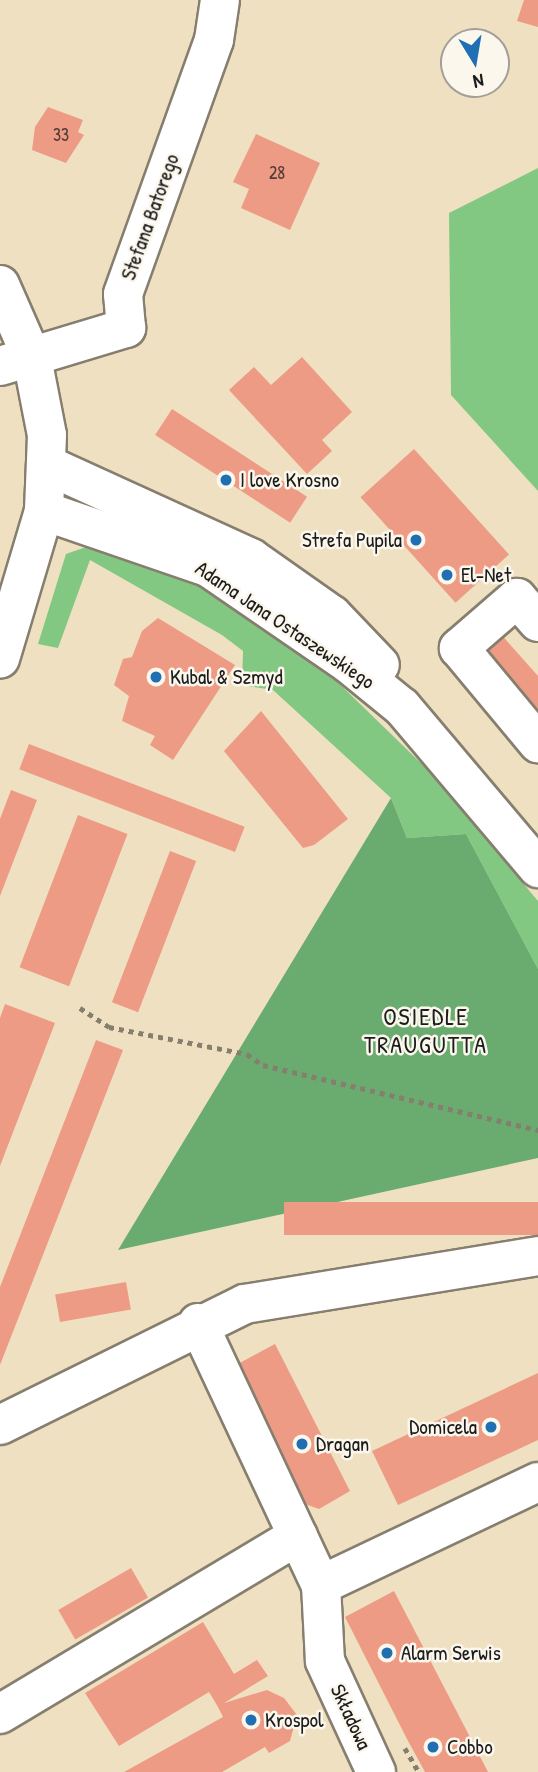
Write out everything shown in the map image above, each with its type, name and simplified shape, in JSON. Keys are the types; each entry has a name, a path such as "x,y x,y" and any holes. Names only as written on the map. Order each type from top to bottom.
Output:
{"street":[{"name":"Stefana Batorego","path":"16,362 126,328 123,294 214,40 220,0"},
{"path":"0,285 16,362 47,465 44,511 0,659"},
{"name":"Adama Jana Ostaszewskiego","path":"47,465 251,558 332,615 392,677 402,707"},
{"name":"Adama Jana Ostaszewskiego","path":"44,511 208,567 402,707 532,849"},
{"path":"538,622 517,598 454,635 538,743"},
{"path":"0,1424 198,1323 245,1304 538,1256"},
{"path":"198,1323 321,1585 538,1482"},
{"path":"0,1714 298,1536"},
{"name":"Składowa","path":"321,1585 325,1661 376,1772"}],"path":[{"path":"80,1008 109,1027 247,1054 263,1065 538,1130"},
{"path":"404,1746 419,1772"}],"green space":[{"path":"538,168 538,491 451,395 449,213"},
{"path":"103,541 168,560 322,667 425,767 538,901 538,969 466,834 407,838 391,798 273,690 242,685 243,651 222,635 90,560 58,648 38,644 66,554"},
{"path":"391,798 407,838 466,834 538,969 538,1158 118,1250"}],"building":[{"path":"524,0 538,0 538,27 517,21"},
{"path":"48,107 83,120 78,132 84,135 66,163 32,150 35,127"},
{"path":"256,134 320,163 290,230 241,208 249,189 233,182"},
{"path":"302,357 352,412 322,440 332,451 307,474 229,390 254,367 271,385"},
{"path":"172,409 307,497 290,523 155,435"},
{"path":"414,449 509,555 456,603 360,497"},
{"name":"Kubal & Szmyd","path":"158,618 235,665 173,760 150,745 155,736 122,721 129,696 114,685 123,659 132,657 142,631"},
{"path":"498,631 538,676 538,714 479,647"},
{"path":"261,711 348,819 314,845 303,848 224,751"},
{"path":"29,744 245,827 235,852 19,769"},
{"path":"11,790 37,800 0,896 0,819"},
{"path":"78,815 127,834 69,986 20,967"},
{"path":"170,851 196,861 138,1012 112,1002"},
{"path":"5,1004 55,1023 0,1166 0,1018"},
{"path":"96,1040 123,1050 0,1365 0,1287"},
{"path":"284,1202 538,1202 538,1235 284,1235"},
{"path":"126,1282 131,1310 60,1322 55,1295"},
{"path":"275,1344 350,1491 319,1509 302,1503 232,1367"},
{"path":"538,1373 538,1440 398,1505 372,1451"},
{"path":"131,1568 148,1597 75,1639 58,1610"},
{"path":"394,1591 488,1772 425,1772 407,1739 345,1617"},
{"path":"203,1622 234,1674 257,1660 268,1676 224,1703 267,1690 284,1698 297,1715 290,1741 269,1753 265,1747 222,1772 124,1772 223,1717 209,1692 119,1746 85,1693"}],"place":[{"name":"I love Krosno","path":"226,480"},
{"name":"Strefa Pupila","path":"416,540"},
{"name":"El-Net","path":"447,575"},
{"name":"Kubal & Szmyd","path":"156,677"},
{"name":"Domicela","path":"491,1427"},
{"name":"Dragan","path":"302,1444"},
{"name":"Alarm Serwis","path":"387,1653"},
{"name":"Krospol","path":"251,1720"},
{"name":"Cobbo","path":"433,1747"}],"district":[{"name":"OSIEDLE TRAUGUTTA","path":"426,1031"}]}
